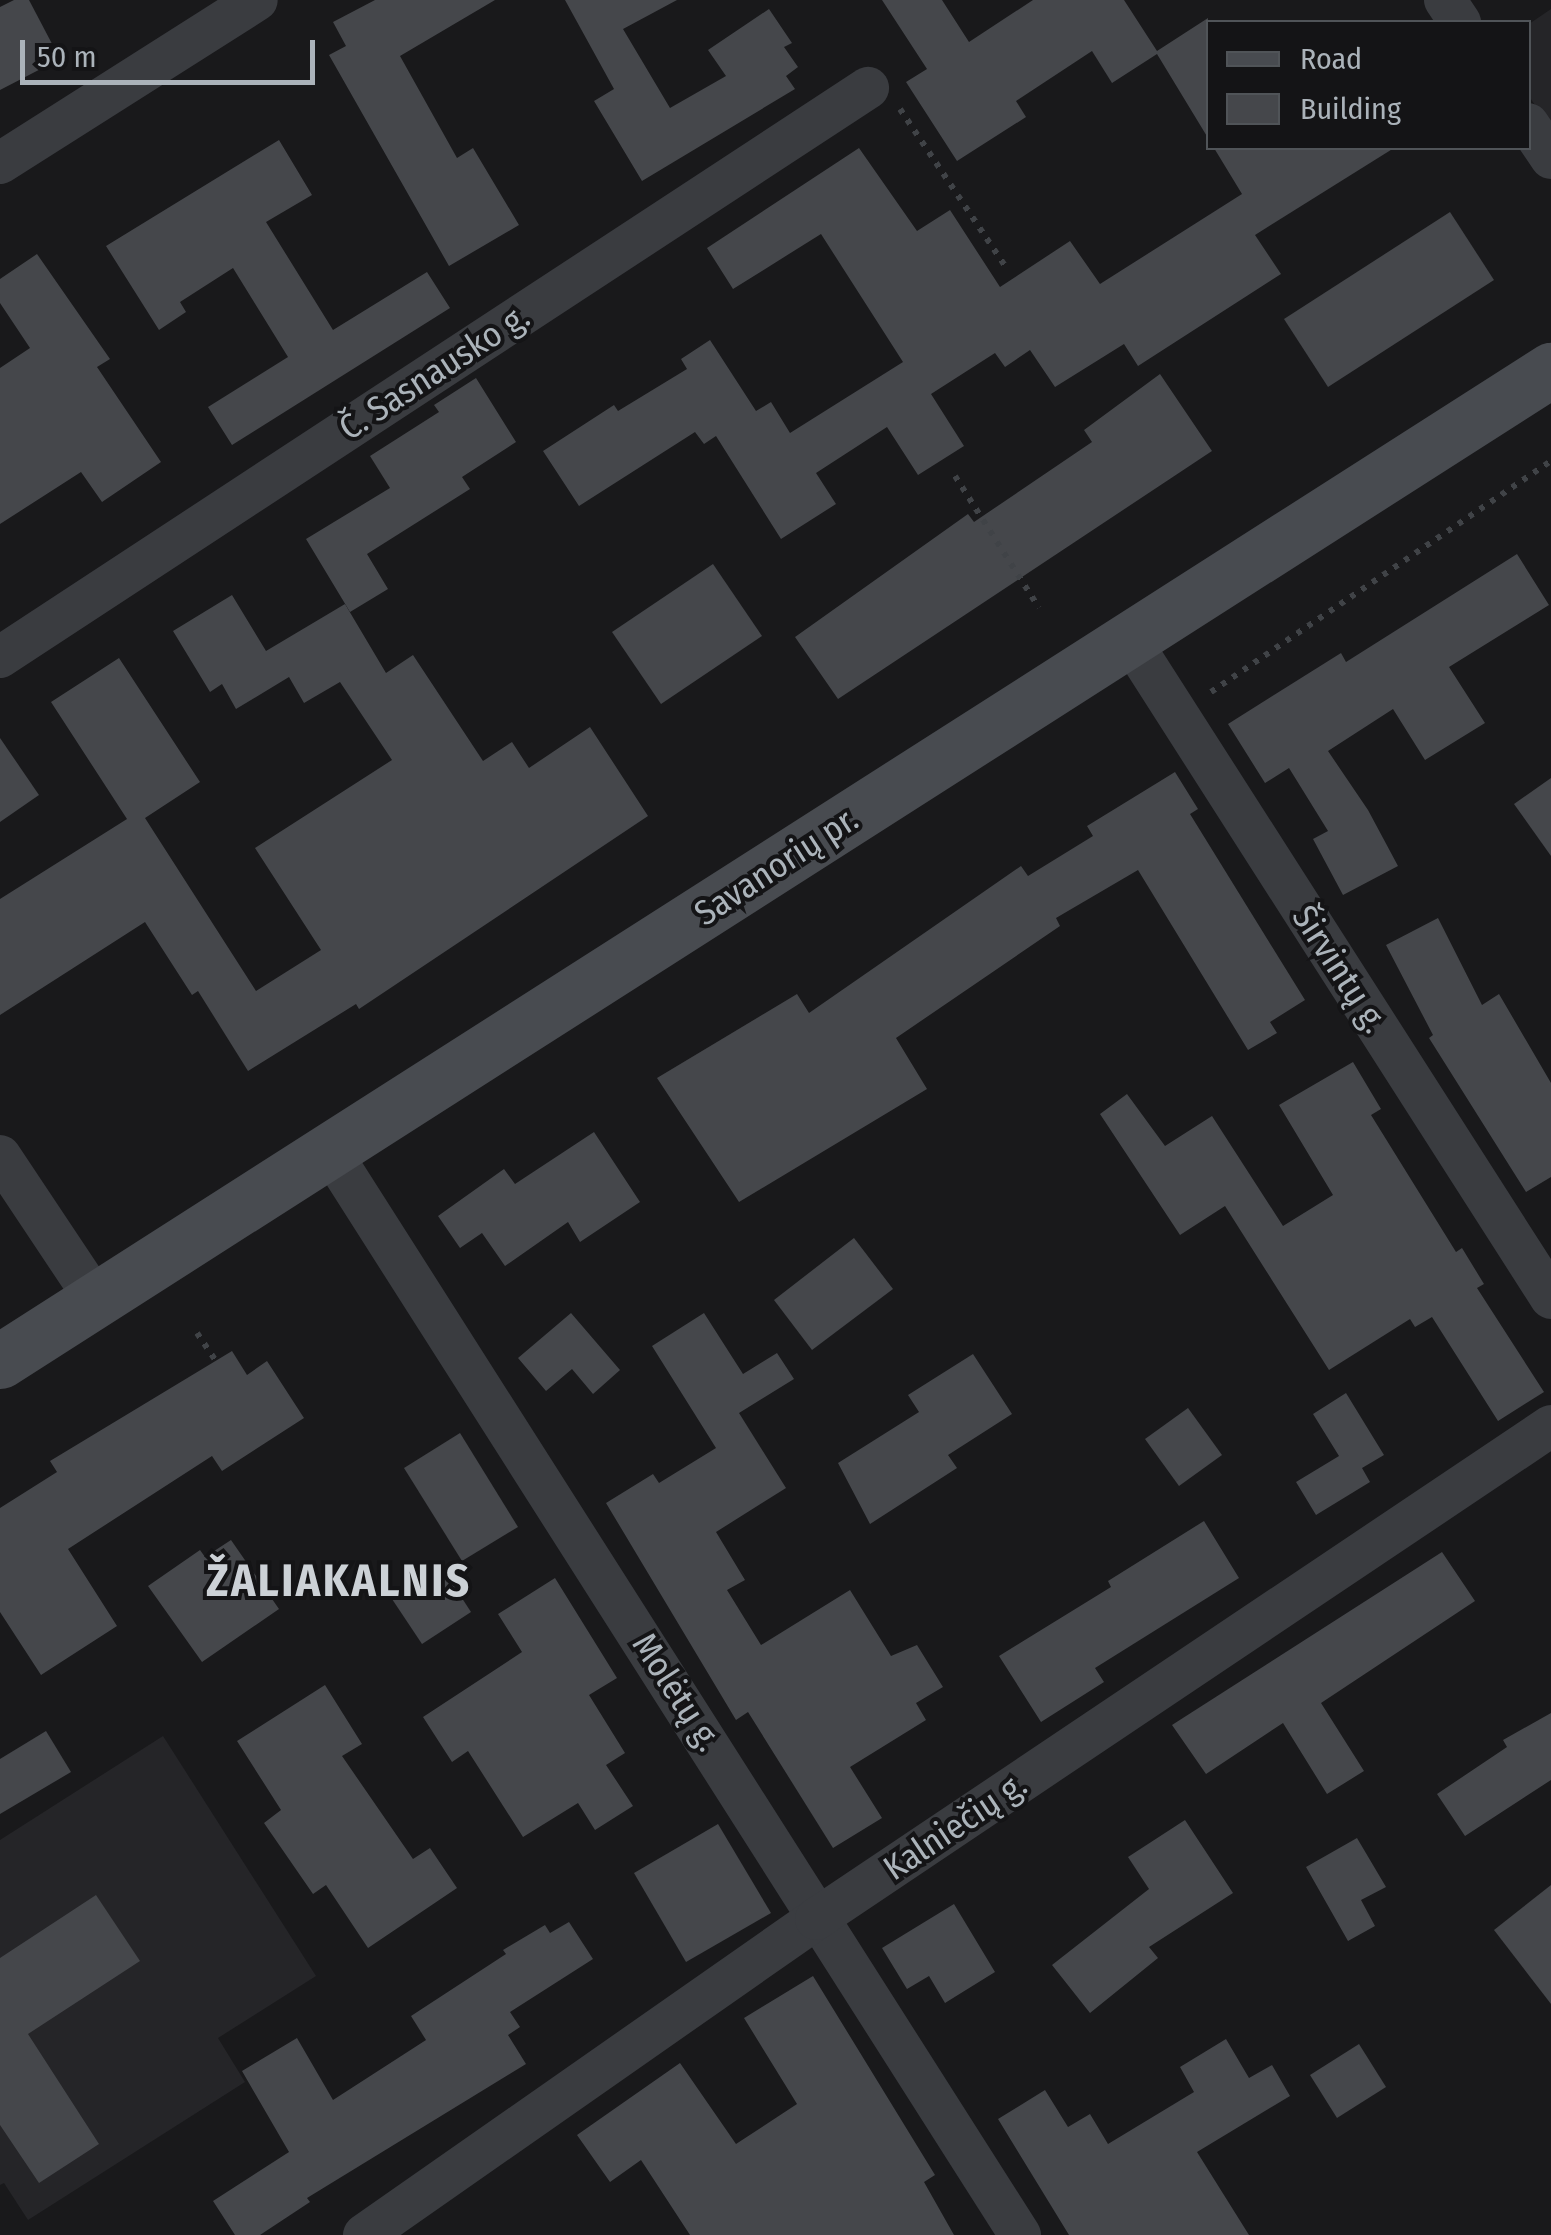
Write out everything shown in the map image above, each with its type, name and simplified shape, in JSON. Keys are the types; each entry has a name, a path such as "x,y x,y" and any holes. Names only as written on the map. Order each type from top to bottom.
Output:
{"main road":[{"name":"Savanorių pr.","path":"0,1361 1551,370"}],"street":[{"path":"0,162 257,0"},
{"name":"Č. Sasnausko g.","path":"0,657 868,88"},
{"path":"1531,128 1551,158"},
{"name":"Širvintų g.","path":"1130,640 1551,1298"},
{"name":"Molėtų g.","path":"330,1151 1020,2235"},
{"path":"0,1156 96,1300"},
{"name":"Kalniečių g.","path":"364,2235 816,1919 1551,1426"}],"path":[{"path":"868,88 887,90 1005,266"},
{"path":"1177,715 1551,461"},
{"path":"956,476 1039,608"},
{"path":"197,1333 216,1361"}],"shaded area":[{"path":"1551,9 1551,130 1531,99 1531,23"},
{"path":"163,1736 316,1976 218,2038 245,2082 28,2220 4,2183 0,2185 0,1840"}],"building":[{"path":"14,0 29,0 60,59 0,90 0,7"},
{"path":"375,0 495,0 400,56 457,158 473,148 519,225 449,266 329,55 346,46 333,22"},
{"path":"565,0 677,0 623,29 670,108 726,76 708,50 769,9 792,43 784,47 798,67 786,76 795,89 642,181 594,101 614,89"},
{"path":"882,0 942,0 969,42 1033,0 1124,0 1157,51 1208,18 1206,135 1157,54 1112,83 1092,51 1016,101 1026,117 957,161 906,82 927,69"},
{"path":"279,140 312,195 266,222 333,330 427,272 450,308 232,445 208,407 288,357 233,268 180,302 186,312 159,330 106,246"},
{"path":"859,148 917,231 950,210 1000,287 1070,241 1100,284 1242,194 1215,150 1391,150 1255,235 1281,274 1138,366 1124,344 1055,387 1030,350 1005,367 995,353 931,394 964,446 918,475 887,427 816,473 836,504 781,539 716,436 704,444 695,432 579,506 543,451 614,405 618,411 687,369 681,359 710,340 756,411 771,402 790,433 903,362 821,234 733,289 707,248"},
{"path":"1450,212 1494,280 1328,387 1284,319"},
{"path":"37,254 110,359 97,367 161,462 102,502 81,472 0,524 0,368 30,348 0,303 0,279"},
{"path":"1160,374 1212,451 838,699 795,637 968,514 974,522 1092,442 1084,430"},
{"path":"476,378 516,442 462,477 470,489 367,554 388,589 350,612 306,539 390,488 370,456 439,412 434,405"},
{"path":"1517,554 1549,605 1449,667 1485,723 1425,760 1393,709 1328,751 1368,810 1398,866 1343,895 1313,839 1328,831 1289,768 1265,783 1228,724 1341,653 1346,662"},
{"path":"713,564 762,636 661,704 612,632"},
{"path":"232,595 266,651 345,604 386,673 413,655 483,761 512,742 529,768 590,727 648,816 359,1009 356,1004 248,1071 198,991 192,995 145,922 0,1015 0,899 127,819 51,702 119,658 200,782 145,818 256,991 321,950 255,848 392,760 340,682 304,703 289,677 236,709 222,684 210,692 173,631"},
{"path":"0,738 39,795 0,822"},
{"path":"1175,772 1198,809 1190,814 1305,1000 1270,1022 1277,1033 1248,1050 1138,870 1056,918 1060,926 896,1038 927,1089 739,1202 657,1078 797,994 809,1013 1021,866 1028,876 1093,836 1087,826"},
{"path":"1551,778 1551,856 1514,804"},
{"path":"1438,918 1482,1005 1499,994 1551,1083 1551,1177 1526,1192 1429,1038 1433,1035 1386,945"},
{"path":"1353,1062 1381,1109 1371,1115 1456,1252 1462,1248 1484,1284 1477,1288 1544,1392 1498,1421 1432,1317 1415,1327 1410,1319 1329,1370 1225,1206 1180,1235 1100,1114 1127,1094 1165,1146 1212,1116 1283,1226 1333,1195 1279,1105"},
{"path":"594,1132 640,1202 580,1242 568,1222 505,1266 482,1233 460,1248 438,1216 504,1169 515,1184"},
{"path":"854,1238 893,1289 812,1350 774,1300"},
{"path":"571,1313 620,1370 593,1394 572,1369 546,1391 518,1358"},
{"path":"704,1313 743,1374 777,1353 794,1379 739,1413 786,1488 716,1532 745,1580 727,1590 761,1645 850,1590 891,1656 917,1645 943,1687 916,1703 926,1720 850,1767 882,1818 833,1848 748,1712 736,1720 606,1503 653,1474 659,1483 716,1448 652,1346"},
{"path":"232,1351 247,1375 267,1361 304,1418 222,1471 212,1456 68,1549 117,1626 41,1675 0,1612 0,1508 57,1472 50,1461"},
{"path":"973,1354 1012,1414 948,1455 957,1468 870,1524 838,1463 919,1412 908,1395"},
{"path":"1346,1393 1384,1455 1362,1468 1370,1482 1316,1515 1296,1482 1339,1456 1313,1414"},
{"path":"1188,1408 1222,1455 1179,1486 1145,1439"},
{"path":"460,1433 518,1527 462,1561 404,1468"},
{"path":"1204,1521 1239,1578 1095,1668 1104,1682 1041,1722 999,1656 1111,1587 1108,1581"},
{"path":"231,1540 279,1609 202,1662 148,1586 200,1550 205,1557"},
{"path":"1442,1552 1475,1601 1321,1703 1364,1771 1327,1794 1283,1723 1206,1774 1172,1725"},
{"path":"439,1563 471,1612 422,1644 390,1596"},
{"path":"555,1578 617,1678 589,1695 625,1753 606,1765 633,1806 595,1830 578,1803 523,1837 468,1751 452,1762 423,1717 522,1652 498,1614"},
{"path":"325,1685 362,1744 342,1756 413,1859 430,1848 457,1888 368,1948 326,1885 313,1894 264,1823 281,1810 237,1741"},
{"path":"1551,1713 1551,1780 1465,1836 1437,1794 1507,1747 1503,1740"},
{"path":"46,1731 71,1772 0,1814 0,1759"},
{"path":"1185,1820 1233,1893 1149,1947 1158,1958 1090,2013 1052,1965 1149,1889 1128,1857"},
{"path":"718,1824 771,1913 686,1962 634,1873"},
{"path":"1357,1838 1386,1887 1361,1900 1375,1926 1348,1941 1306,1867"},
{"path":"1551,1885 1551,2004 1494,1930"},
{"path":"96,1895 140,1961 28,2034 99,2144 39,2183 0,2125 0,1958"},
{"path":"954,1904 995,1972 945,2003 929,1976 907,1989 882,1948"},
{"path":"569,1922 593,1959 510,2012 520,2027 508,2035 526,2064 307,2198 310,2202 260,2235 235,2235 213,2201 289,2152 242,2071 297,2038 333,2100 426,2040 411,2016 545,1925 550,1933"},
{"path":"813,1976 935,2175 924,2182 954,2235 690,2235 641,2160 610,2182 577,2135 680,2063 736,2144 797,2104 744,2018"},
{"path":"1226,2039 1249,2078 1272,2065 1290,2096 1197,2152 1249,2235 1069,2235 998,2119 1045,2090 1068,2127 1090,2114 1108,2144 1194,2092 1180,2067"},
{"path":"1359,2044 1386,2087 1337,2118 1310,2075"}],"district":[{"name":"ŽALIAKALNIS","path":"339,1582"}]}
